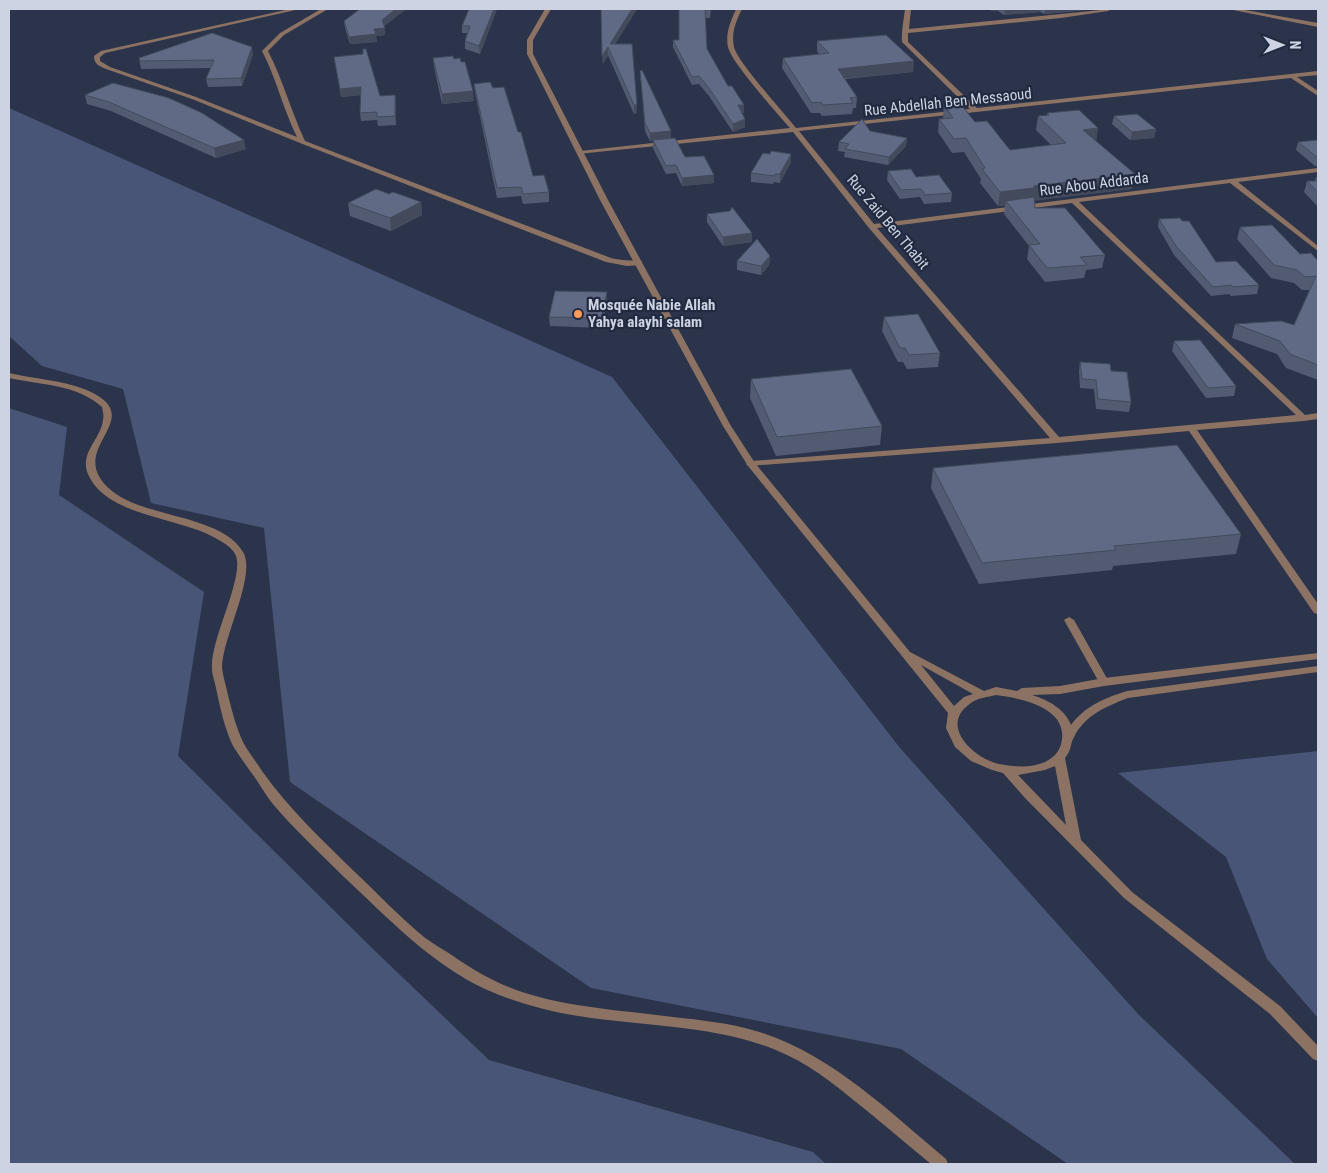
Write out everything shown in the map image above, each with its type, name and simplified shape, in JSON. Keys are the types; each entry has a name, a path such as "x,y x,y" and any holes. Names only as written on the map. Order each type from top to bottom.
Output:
{"street":[{"path":"297,9 126,46 103,52 97,56 96,60 108,68 194,98 302,142 609,260 627,264 639,263"},
{"path":"302,142 291,119 276,72 266,51 282,34 325,9"},
{"path":"548,9 530,40 529,49 580,153 727,426 751,464 954,713"},
{"name":"Rue Zaid Ben Thabit","path":"740,9 729,35 729,45 733,54 872,226 1057,440"},
{"path":"908,9 906,31 903,38 909,47 976,111"},
{"path":"906,31 1061,16 1108,9"},
{"path":"1230,9 1318,24"},
{"name":"Rue Abdellah Ben Messaoud","path":"580,153 1318,73"},
{"path":"1292,76 1318,94"},
{"name":"Rue Abou Addarda","path":"872,226 1318,170"},
{"path":"1232,182 1318,249"},
{"path":"1074,200 1304,418"},
{"path":"9,376 71,387 101,402 106,406 108,412 106,423 90,460 95,480 120,500 216,534 238,551 242,566 241,576 220,642 217,668 228,719 239,746 276,799 316,842 416,938 465,971 490,985 530,1000 570,1009 725,1029 757,1037 786,1048 835,1076 941,1164"},
{"path":"751,464 1192,429 1318,416"},
{"path":"1192,429 1318,611"},
{"path":"1069,620 1104,682"},
{"path":"905,652 982,694"},
{"path":"1318,656 1104,682 1060,690 982,694 965,701 954,713 951,722 952,733 958,745 978,761 1008,770 1038,769 1050,764 1060,756 1066,748 1068,736 1084,717 1104,703 1127,695 1318,669"},
{"path":"1011,692 1040,701 1051,708 1061,718 1068,736"},
{"path":"1060,756 1075,840"},
{"path":"1008,770 1029,795 1128,894 1275,1010 1318,1055"}],"shaded area":[{"path":"9,108 612,377 900,748 1138,1014 1295,1164 1068,1164 901,1049 591,988 290,782 264,528 151,503 123,389 42,366 9,336"},
{"path":"9,408 67,427 59,495 204,592 178,756 374,950 489,1060 813,1152 826,1164 9,1164"},
{"path":"1318,751 1318,1018 1267,959 1226,857 1118,773"}],"building":[{"path":"360,9 396,9 382,20 385,28 374,29 376,34 349,37 344,21"},
{"path":"469,9 494,9 479,46 465,41 470,26 462,26"},
{"path":"601,9 632,9 610,44 632,44 637,105 634,105 608,47 602,56"},
{"path":"679,9 711,9 705,10 707,49 728,86 732,86 744,105 738,105 745,119 733,124 699,76 692,77 673,40 679,40"},
{"path":"212,33 252,47 241,78 206,79 214,60 140,61 139,58"},
{"path":"886,35 914,61 838,69 857,97 850,98 853,103 823,105 821,102 812,103 783,58 829,53 817,41"},
{"path":"363,49 366,49 380,96 395,95 395,116 377,117 377,112 360,113 361,87 340,89 334,57 363,54"},
{"path":"453,56 454,59 460,58 461,62 465,62 473,91 442,94 433,58"},
{"path":"642,70 671,131 650,133 645,123 640,71"},
{"path":"490,82 493,88 504,87 518,132 521,132 533,176 544,175 549,192 523,194 521,187 497,188 474,84"},
{"path":"113,83 169,98 202,113 244,140 214,148 109,102 85,95"},
{"path":"959,102 975,122 987,121 1010,150 1066,143 1038,116 1049,115 1047,113 1079,110 1098,128 1083,130 1135,174 1000,192 982,169 985,168 966,138 954,139 939,119 953,118 944,104"},
{"path":"1137,114 1156,129 1132,132 1114,116"},
{"path":"862,119 870,131 907,138 889,157 845,149 849,144 839,142"},
{"path":"675,138 685,157 704,156 714,175 682,178 676,165 666,166 653,140"},
{"path":"1318,140 1318,158 1298,142"},
{"path":"771,151 791,154 780,174 775,174 774,176 751,173 763,153 770,154"},
{"path":"911,169 916,177 939,175 952,193 925,195 921,189 901,190 888,171"},
{"path":"1307,181 1318,181 1318,192"},
{"path":"376,189 389,194 393,192 421,202 390,218 348,203"},
{"path":"1034,197 1035,208 1065,208 1105,255 1080,257 1087,265 1047,268 1029,245 1040,244 1006,201"},
{"path":"732,207 752,233 723,237 707,214 730,211"},
{"path":"1180,218 1182,221 1189,221 1216,262 1236,261 1259,285 1213,287 1176,246 1159,219"},
{"path":"1272,225 1300,254 1311,253 1318,261 1318,365 1290,354 1280,341 1235,324 1281,321 1294,325 1316,276 1305,277 1297,270 1274,265 1240,227"},
{"path":"757,239 770,256 761,266 737,261"},
{"path":"555,291 607,292 601,318 549,317"},
{"path":"918,314 940,353 909,355 905,348 900,348 884,317"},
{"path":"1200,340 1236,386 1208,388 1174,341"},
{"path":"1080,362 1110,364 1111,371 1127,372 1131,402 1098,399 1096,380 1082,379"},
{"path":"851,369 882,426 777,437 751,379"},
{"path":"1177,445 1241,534 1114,546 1116,550 982,563 933,468"}],"place":[{"name":"Mosquée Nabie Allah Yahya alayhi salam","path":"578,314"}]}
